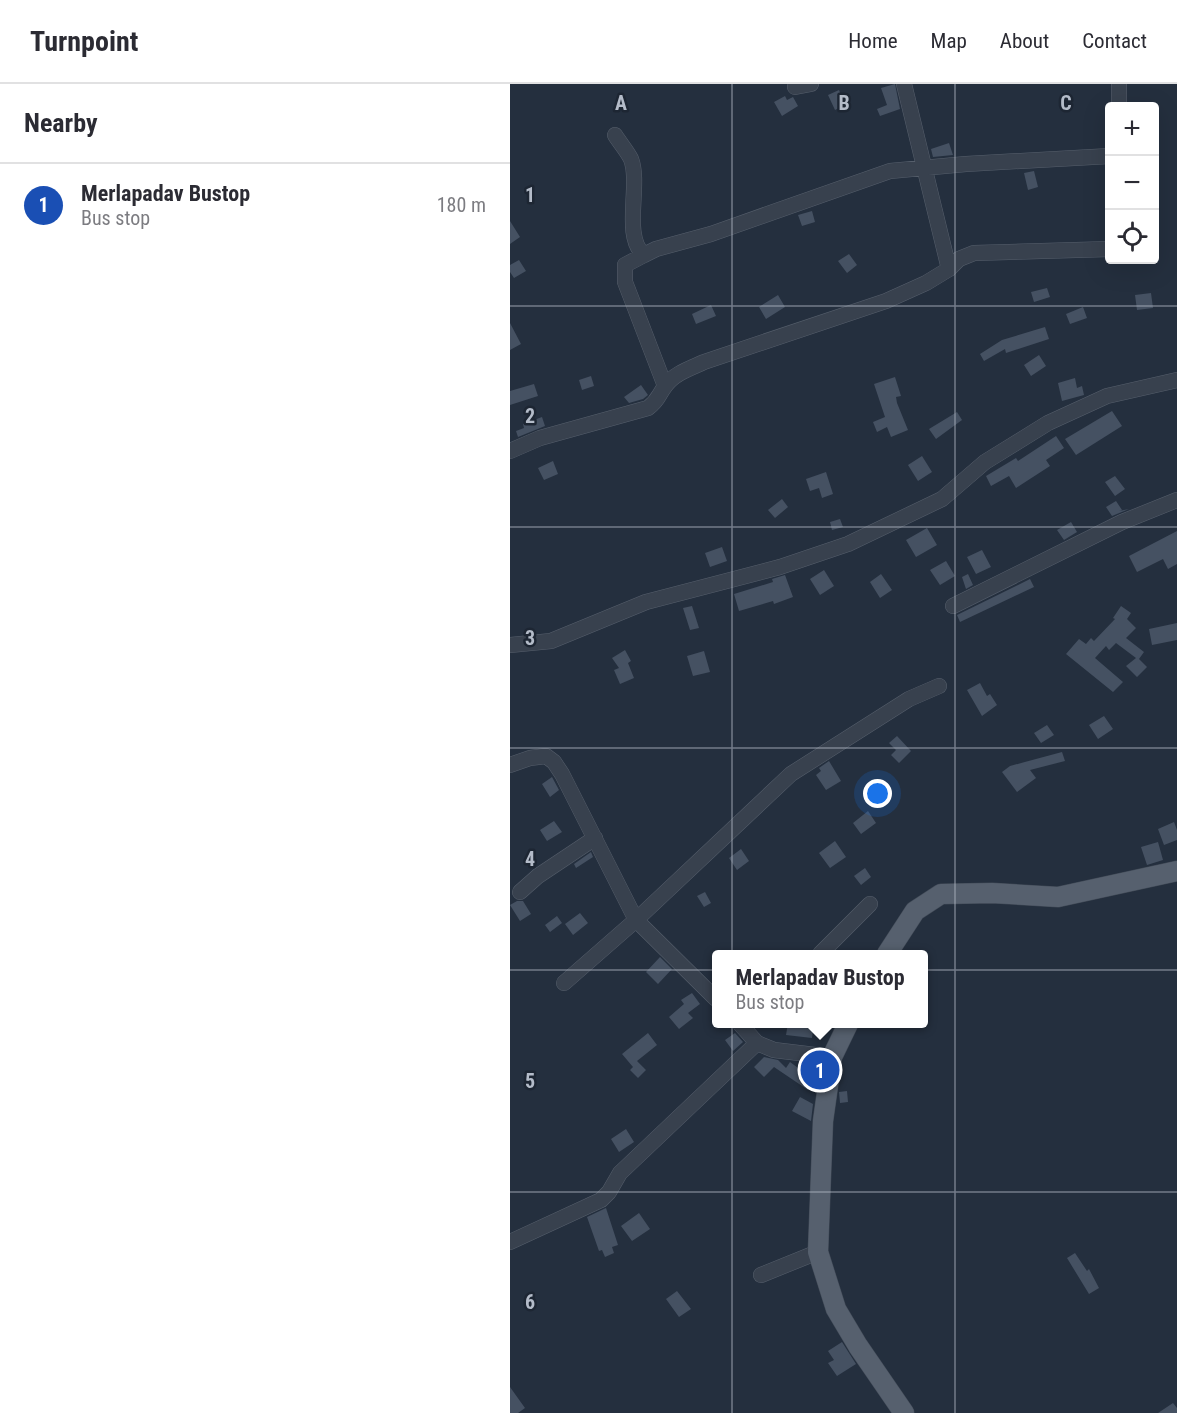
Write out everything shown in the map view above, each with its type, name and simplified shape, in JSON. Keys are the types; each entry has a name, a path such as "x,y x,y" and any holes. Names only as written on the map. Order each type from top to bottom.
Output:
{"main road":[{"path":"890,950 915,911 941,894 992,893 1058,897 1177,871"},
{"path":"846,1028 832,1057 824,1121 818,1252 836,1308 858,1346 904,1413"}],"street":[{"path":"795,87 811,84"},
{"path":"904,84 949,269"},
{"path":"1119,84 1119,102"},
{"path":"615,135 631,160 634,178 634,225 638,249 644,255"},
{"path":"665,386 625,282 625,265 644,255 656,249 711,234 890,171 1105,156"},
{"path":"510,451 540,438 648,408 657,401 665,386 678,374 704,362 886,301 926,283 959,260 974,253 1105,249"},
{"path":"510,645 552,641 646,602 780,567 848,544 942,499 985,462 1048,423 1107,396 1177,380"},
{"path":"953,606 1122,522 1177,500"},
{"path":"564,983 636,920 791,774 909,699 939,686"},
{"path":"510,765 530,758 546,756 554,762 595,837 636,920 712,994"},
{"path":"520,892 538,876 595,837"},
{"path":"823,950 870,904"},
{"path":"745,1028 757,1043 774,1050 832,1057"},
{"path":"510,1242 601,1200 609,1192 620,1173 757,1043"},
{"path":"761,1275 818,1252"}],"building":[{"path":"895,84 900,109 880,116 877,109 887,105 881,88"},
{"path":"839,90 845,105 835,110 828,95"},
{"path":"785,96 787,100 793,97 798,106 782,116 774,102"},
{"path":"949,143 953,155 933,157 931,149"},
{"path":"1034,171 1038,187 1028,190 1024,173"},
{"path":"812,211 815,222 802,226 798,215"},
{"path":"510,221 520,237 510,244"},
{"path":"849,254 857,265 847,273 838,261"},
{"path":"519,260 526,271 514,278 510,272 510,265"},
{"path":"1047,288 1050,297 1034,302 1031,292"},
{"path":"1151,293 1153,308 1137,310 1135,295"},
{"path":"778,295 785,307 766,319 759,307"},
{"path":"711,305 716,316 696,324 692,314"},
{"path":"1083,307 1087,318 1070,324 1066,314"},
{"path":"510,323 521,344 510,350"},
{"path":"1045,327 1049,339 1006,353 1005,349 984,361 980,354 1002,340"},
{"path":"1039,355 1046,366 1031,376 1024,365"},
{"path":"591,376 594,386 582,390 579,380"},
{"path":"895,377 901,396 896,397 897,403 908,430 891,437 887,427 877,432 873,422 885,417 874,384"},
{"path":"1075,378 1077,388 1082,386 1084,395 1062,401 1058,383"},
{"path":"534,384 538,396 510,405 510,391"},
{"path":"641,385 648,395 629,403 624,397"},
{"path":"1112,411 1122,426 1076,455 1065,439"},
{"path":"957,412 962,420 936,439 929,429"},
{"path":"542,417 545,426 518,437 516,431 524,428 523,424"},
{"path":"1056,436 1064,448 1046,460 1050,466 1016,488 1009,476 991,486 986,476 1016,458 1018,461"},
{"path":"922,456 932,472 918,481 908,465"},
{"path":"553,461 558,474 544,480 538,468"},
{"path":"826,472 833,494 822,498 819,488 810,491 806,479"},
{"path":"1115,476 1125,489 1115,496 1105,482"},
{"path":"782,499 788,507 775,518 768,510"},
{"path":"1116,501 1122,510 1119,511 1129,509 1112,516 1106,507"},
{"path":"840,519 843,527 832,530 830,522"},
{"path":"1071,522 1077,532 1064,540 1057,530"},
{"path":"927,528 937,545 916,557 906,540"},
{"path":"1177,531 1177,564 1168,569 1163,559 1137,572 1129,556"},
{"path":"722,547 727,561 710,567 705,553"},
{"path":"982,550 991,567 976,574 967,557"},
{"path":"946,561 955,576 940,585 930,570"},
{"path":"824,570 834,586 820,595 810,579"},
{"path":"881,574 892,590 880,598 870,582"},
{"path":"968,574 973,585 966,589 962,577"},
{"path":"785,575 793,597 774,604 773,601 739,611 734,594 773,582 772,579"},
{"path":"1030,579 1034,587 960,622 957,615"},
{"path":"692,606 699,628 690,630 683,608"},
{"path":"1121,606 1131,613 1127,619 1136,628 1126,638 1144,652 1139,659 1147,667 1137,677 1126,666 1136,658 1116,643 1109,650 1106,646 1095,658 1123,682 1113,692 1066,654 1079,639 1086,644 1091,638 1094,641 1115,619 1113,618"},
{"path":"1177,623 1177,640 1152,645 1149,629"},
{"path":"625,650 631,661 628,663 634,678 620,684 614,670 619,668 612,658"},
{"path":"704,651 710,672 693,676 687,656"},
{"path":"980,683 987,696 990,694 997,705 982,716 967,690"},
{"path":"1104,716 1113,729 1098,739 1089,725"},
{"path":"1047,725 1054,735 1041,743 1034,733"},
{"path":"897,736 911,751 899,763 891,755 896,750 889,743"},
{"path":"1062,752 1065,761 1030,770 1036,778 1017,792 1002,772 1010,766"},
{"path":"829,761 841,781 826,790 816,775 821,771 819,768"},
{"path":"552,777 559,790 550,797 542,784"},
{"path":"868,811 876,823 861,834 853,823"},
{"path":"554,821 562,832 547,841 540,830"},
{"path":"1174,822 1177,840 1164,845 1158,829"},
{"path":"835,841 846,857 830,868 819,853"},
{"path":"1158,842 1163,860 1147,865 1141,847"},
{"path":"741,849 749,861 737,870 729,858"},
{"path":"591,852 593,857 576,868 574,864"},
{"path":"865,868 871,877 861,885 854,876"},
{"path":"705,892 711,903 704,907 697,896"},
{"path":"523,901 531,914 520,921 510,905"},
{"path":"580,913 588,923 573,935 565,924"},
{"path":"557,916 562,923 550,932 545,925"},
{"path":"660,957 672,969 658,984 646,972"},
{"path":"692,993 700,1004 688,1013 693,1018 679,1029 669,1017 684,1004 681,1000"},
{"path":"787,1028 813,1028 812,1038 786,1035"},
{"path":"648,1033 657,1045 637,1061 646,1070 638,1078 630,1070 633,1067 622,1054"},
{"path":"735,1033 743,1042 733,1051 725,1040"},
{"path":"764,1057 778,1060 786,1068 790,1062 813,1079 808,1090 774,1067 764,1077 754,1067"},
{"path":"847,1091 848,1102 840,1103 839,1092"},
{"path":"800,1097 813,1104 811,1121 792,1111"},
{"path":"626,1129 634,1142 619,1152 611,1139"},
{"path":"606,1208 618,1245 612,1247 614,1253 605,1257 602,1250 599,1251 587,1217"},
{"path":"639,1213 650,1229 632,1241 621,1226"},
{"path":"1075,1253 1087,1271 1089,1269 1099,1288 1089,1294 1067,1258"},
{"path":"677,1291 691,1309 679,1317 666,1299"},
{"path":"842,1342 856,1364 837,1376 828,1363 834,1360 828,1351"},
{"path":"510,1387 525,1408 518,1413 510,1413"},
{"path":"1173,1403 1177,1408 1177,1413 1158,1413"}],"place":[{"name":"Merlapadav Bustop","path":"820,1070"}]}
